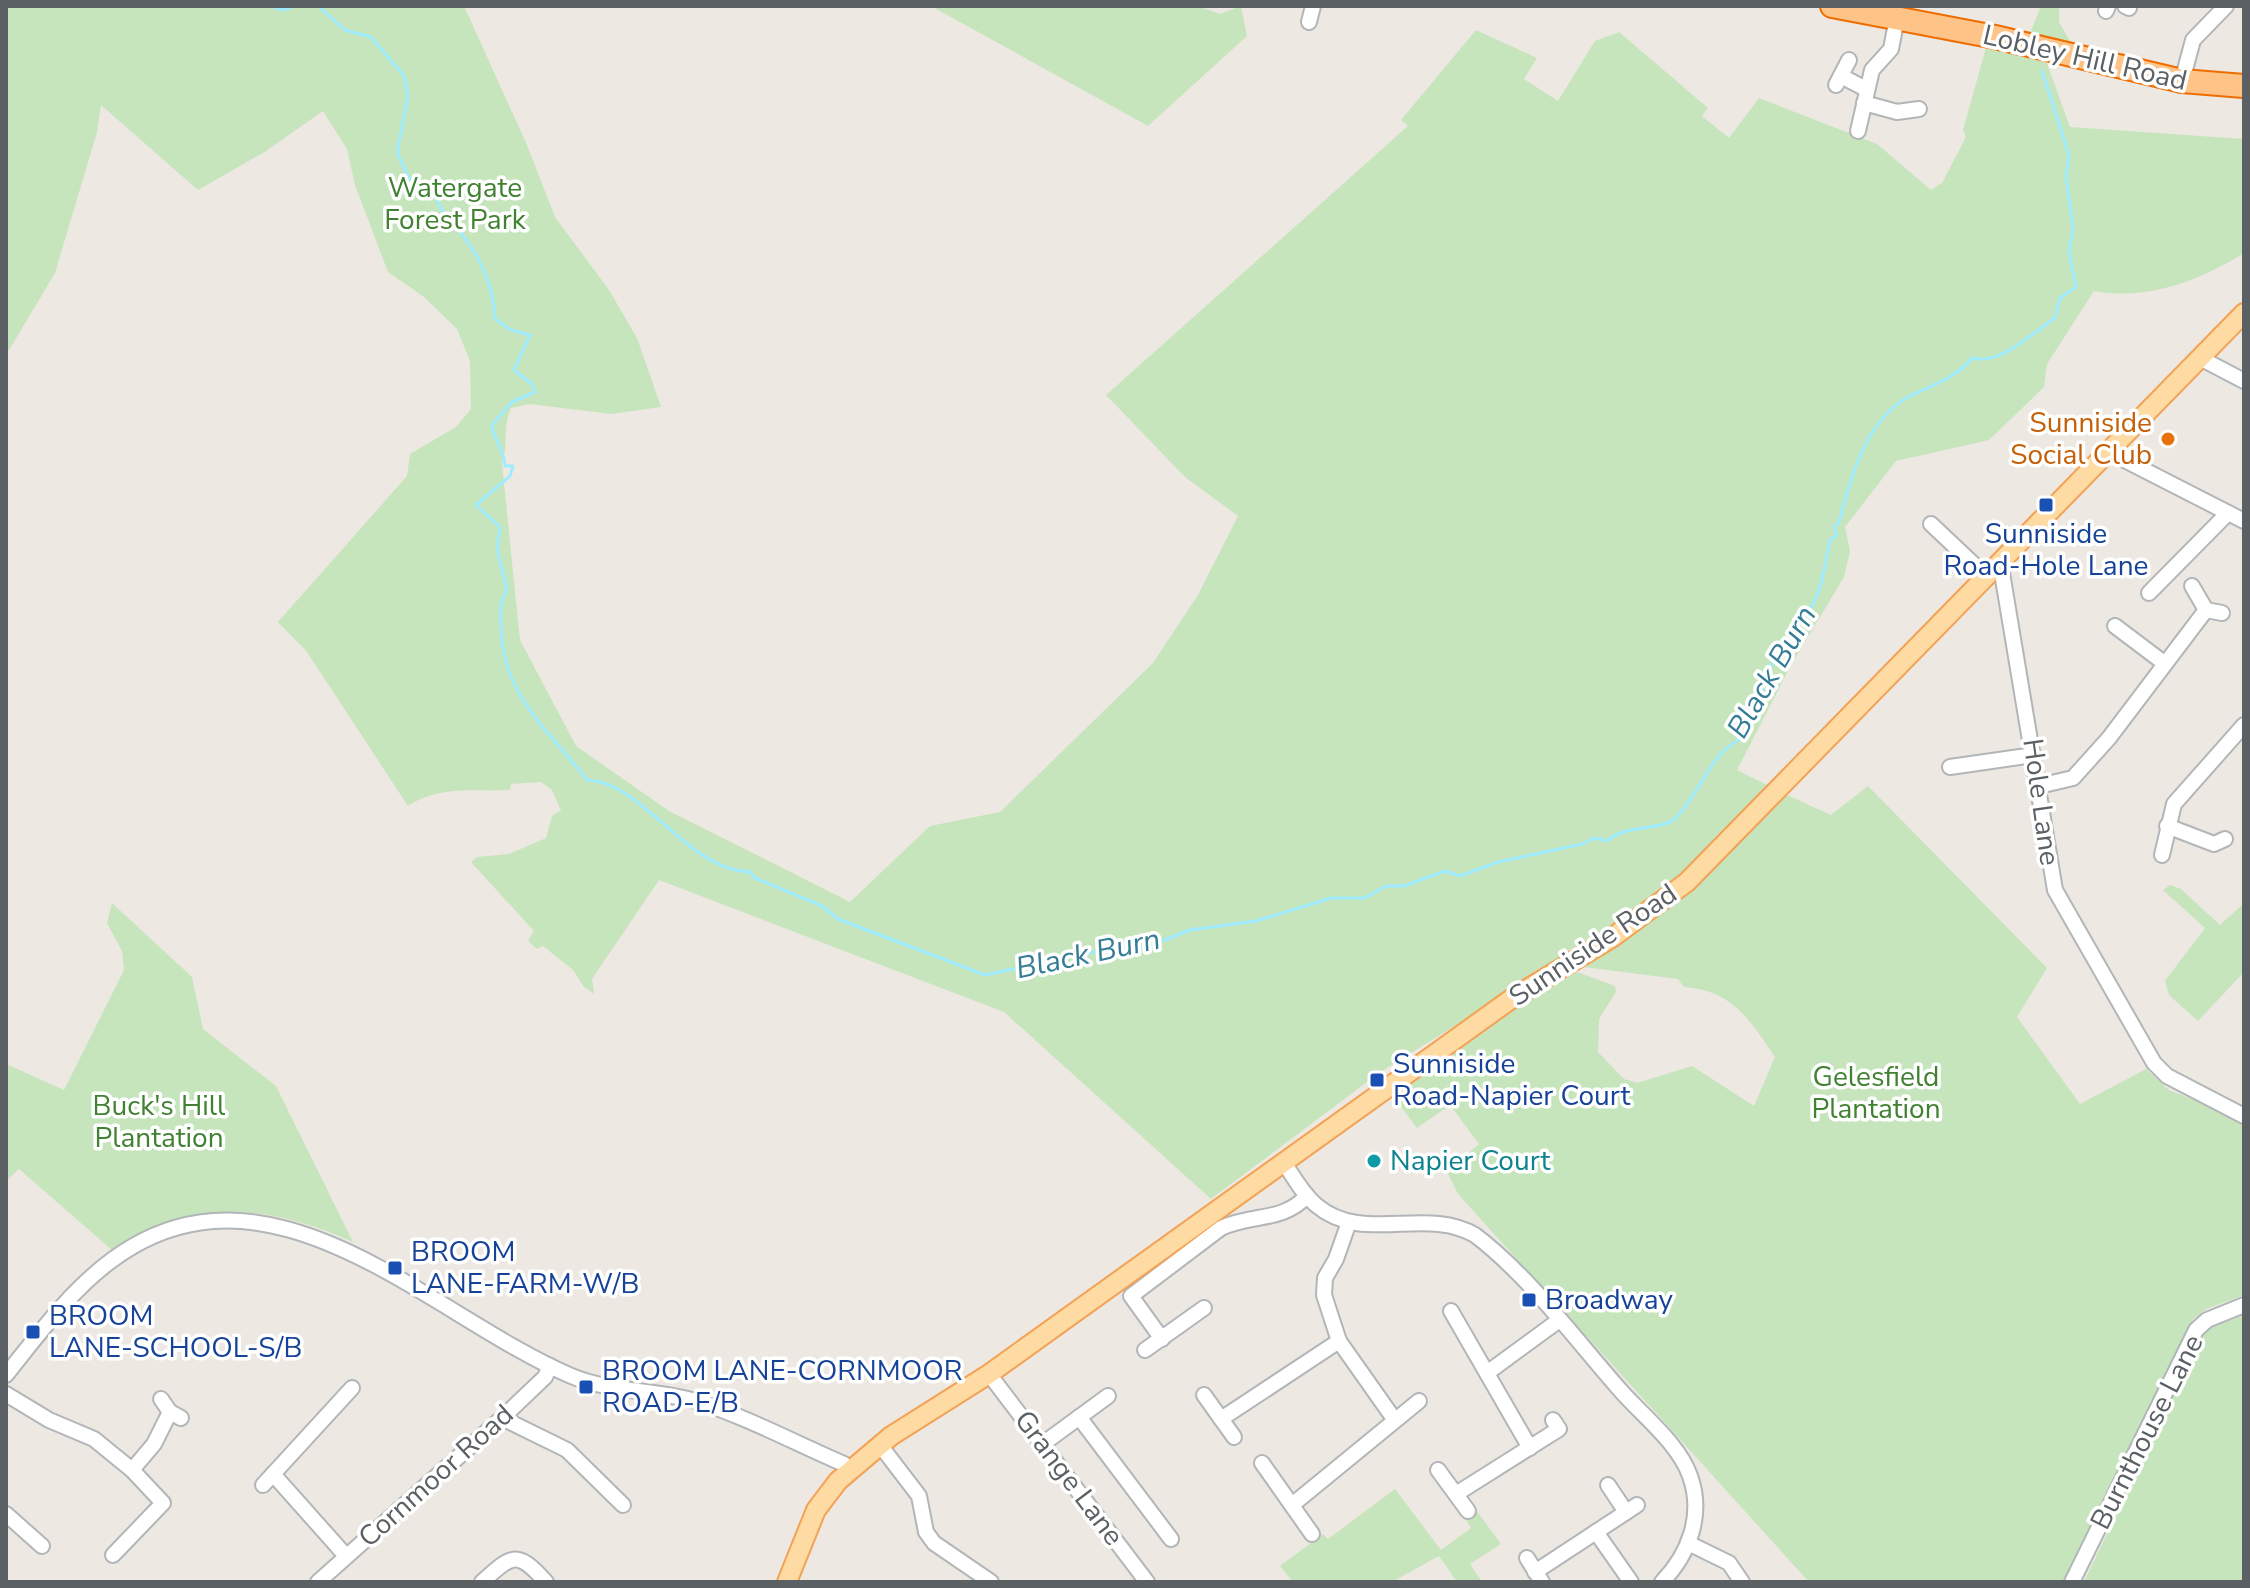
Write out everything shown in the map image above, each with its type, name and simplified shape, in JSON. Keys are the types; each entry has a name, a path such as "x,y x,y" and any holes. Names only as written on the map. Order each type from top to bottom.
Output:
{"highway":[{"name":"Lobley Hill Road","path":"1832,6 2182,81 2244,86"}],"main road":[{"name":"Sunniside Road","path":"787,1582 816,1510 849,1470 880,1445 989,1374 1514,997 1624,930 1687,882 2244,313"}],"street":[{"path":"1309,22 1313,6"},
{"path":"2182,81 2193,40 2226,6"},
{"path":"1858,131 1873,66 1891,49 1897,18"},
{"path":"1849,60 1838,80 1897,112 1919,109"},
{"path":"2200,358 2244,381"},
{"path":"2107,451 2244,521"},
{"path":"2149,593 2228,513"},
{"path":"1931,524 1985,575"},
{"name":"Hole Lane","path":"2000,561 2055,890 2154,1063 2167,1076 2243,1113"},
{"path":"2192,586 2206,610 2222,613"},
{"path":"2039,786 2073,778 2109,738 2206,610"},
{"path":"2115,626 2164,663"},
{"path":"2162,855 2174,804 2242,730"},
{"path":"1950,767 2034,755"},
{"path":"2167,826 2214,844 2225,839"},
{"path":"1283,1161 1307,1196 1326,1212 1349,1222 1383,1225 1422,1221 1458,1225 1490,1246 1558,1321 1684,1464 1691,1477 1694,1504 1688,1543 1682,1558 1662,1582"},
{"path":"1162,1339 1131,1296 1221,1228 1238,1220 1285,1214 1307,1196"},
{"path":"7,1373 79,1289 124,1252 180,1228 228,1221 280,1227 351,1251 550,1366 591,1383 702,1403 844,1464 849,1470"},
{"path":"1349,1222 1336,1259 1325,1278 1324,1295 1339,1341 1394,1419"},
{"name":"Burnthouse Lane","path":"2072,1582 2196,1330 2207,1320 2244,1305"},
{"path":"1145,1350 1204,1308"},
{"path":"1451,1311 1530,1448"},
{"path":"1487,1373 1558,1321"},
{"path":"1221,1419 1339,1341"},
{"name":"Cornmoor Road","path":"318,1582 502,1418 545,1377 550,1366"},
{"name":"Grange Lane","path":"989,1374 1147,1582"},
{"path":"346,1556 268,1480 352,1388"},
{"path":"6,1394 49,1420 94,1439 132,1470 163,1503 113,1555"},
{"path":"1204,1395 1234,1437"},
{"path":"1044,1443 1108,1396"},
{"path":"132,1470 175,1415 161,1399"},
{"path":"1292,1505 1335,1473 1394,1419 1419,1401"},
{"path":"1079,1417 1171,1539"},
{"path":"502,1418 567,1450 623,1505"},
{"path":"1456,1494 1559,1429 1553,1420"},
{"path":"880,1445 919,1496 926,1532 934,1543 991,1582"},
{"path":"1262,1463 1312,1534"},
{"path":"1438,1470 1468,1511"},
{"path":"1527,1558 1539,1577 1632,1508 1608,1485"},
{"path":"6,1514 42,1546"},
{"path":"1596,1532 1631,1582"},
{"path":"1688,1543 1729,1563 1742,1582"},
{"path":"482,1582 507,1560 518,1558 526,1560 546,1582"}],"green space":[{"name":"Watergate Forest Park","path":"6,6 464,6 527,145 555,217 609,290 637,338 661,407 611,414 530,404 511,408 502,464 520,640 576,746 669,811 850,902 930,826 1000,812 1153,663 1198,595 1238,516 1185,477 1106,395 1408,126 1401,120 1476,30 1537,58 1524,79 1558,101 1595,41 1619,32 1708,108 1702,116 1729,138 1759,98 1877,144 1931,190 1942,183 1966,137 1963,130 1987,44 2045,58 2070,127 2244,139 2244,253 2209,272 2172,286 2133,293 2094,291 2047,364 2044,387 1989,440 1896,461 1845,527 1850,551 1844,577 1791,665 1737,770 1771,787 1684,874 1625,920 1379,1073 1211,1199 1004,1012 659,880 592,979 594,994 584,987 573,970 543,946 537,949 528,941 534,931 471,862 477,857 509,854 546,838 552,816 561,810 552,790 541,782 511,784 510,790 445,792 408,806 307,652 278,622 407,476 410,454 456,427 471,409 470,361 457,329 424,297 388,272 355,185 347,149 323,111 266,151 198,190 101,105 97,132 55,273 6,355"},
{"path":"931,6 1197,6 1220,14 1241,6 1247,36 1148,126"},
{"path":"2041,6 2059,6 2059,22 2071,43 2029,36"},
{"name":"Gelesfield Plantation","path":"1868,786 2047,968 2017,1017 2080,1104 2146,1069 2169,1090 2224,1112 2244,1127 2244,1295 2206,1309 2193,1319 2065,1582 1809,1582 1458,1194 1447,1172 1479,1144 1450,1105 1417,1128 1392,1095 1472,1036 1577,972 1615,986 1616,992 1599,1019 1598,1052 1624,1079 1637,1083 1692,1066 1754,1106 1775,1057 1738,1009 1715,994 1684,987 1678,979 1584,967 1689,893 1787,795 1831,815"},
{"path":"2170,885 2181,889 2220,925 2244,903 2244,972 2198,1021 2169,995 2165,981 2205,928 2163,890"},
{"name":"Buck's Hill Plantation","path":"112,903 192,977 203,1029 276,1086 353,1242 291,1220 232,1212 202,1214 173,1221 113,1251 19,1169 6,1181 6,1064 64,1090 124,970 122,951 107,923"},
{"path":"2244,1312 2244,1582 2084,1582 2201,1338 2214,1324"},
{"path":"1395,1489 1441,1550 1471,1528 1465,1518 1476,1510 1501,1544 1470,1564 1482,1582 1457,1582 1439,1556 1392,1582 1293,1582 1280,1566 1323,1534 1328,1539"}],"waterway":[{"name":"Black Burn","path":"270,6 283,10 295,6"},
{"name":"Black Burn","path":"318,6 345,30 371,37 404,76 408,95 397,153 416,193 436,197 446,216 470,246 489,287 495,319 511,330 530,335 514,370 532,384 535,392 512,402 492,425 505,466 513,466 510,476 476,505 500,527 497,549 507,590 501,606 503,649 509,671 529,709 587,780 608,784 628,795 706,857 728,868 750,872 755,878 822,906 838,919 985,975 1127,945 1144,948 1190,930 1256,921 1331,898 1365,898 1386,886 1404,886 1445,871 1460,876 1498,862 1582,844 1595,838 1607,841 1621,833 1676,818 1718,757 1742,737 1739,726 1747,711 1762,696 1774,660 1815,600 1830,540 1837,535 1834,527 1839,522 1855,468 1862,450 1882,419 1895,406 1952,375 1972,358 1994,357 2026,340 2055,318 2060,298 2076,287 2069,252 2073,228 2066,176 2069,155 2042,71"}],"place":[{"name":"Sunniside Social Club","path":"2168,439"},
{"name":"Sunniside Road-Hole Lane","path":"2046,505"},
{"name":"Sunniside Road-Napier Court","path":"1377,1080"},
{"name":"Napier Court","path":"1374,1161"},
{"name":"BROOM LANE-FARM-W/B","path":"395,1268"},
{"name":"Broadway","path":"1529,1300"},
{"name":"BROOM LANE-SCHOOL-S/B","path":"33,1332"},
{"name":"BROOM LANE-CORNMOOR ROAD-E/B","path":"586,1387"}]}
